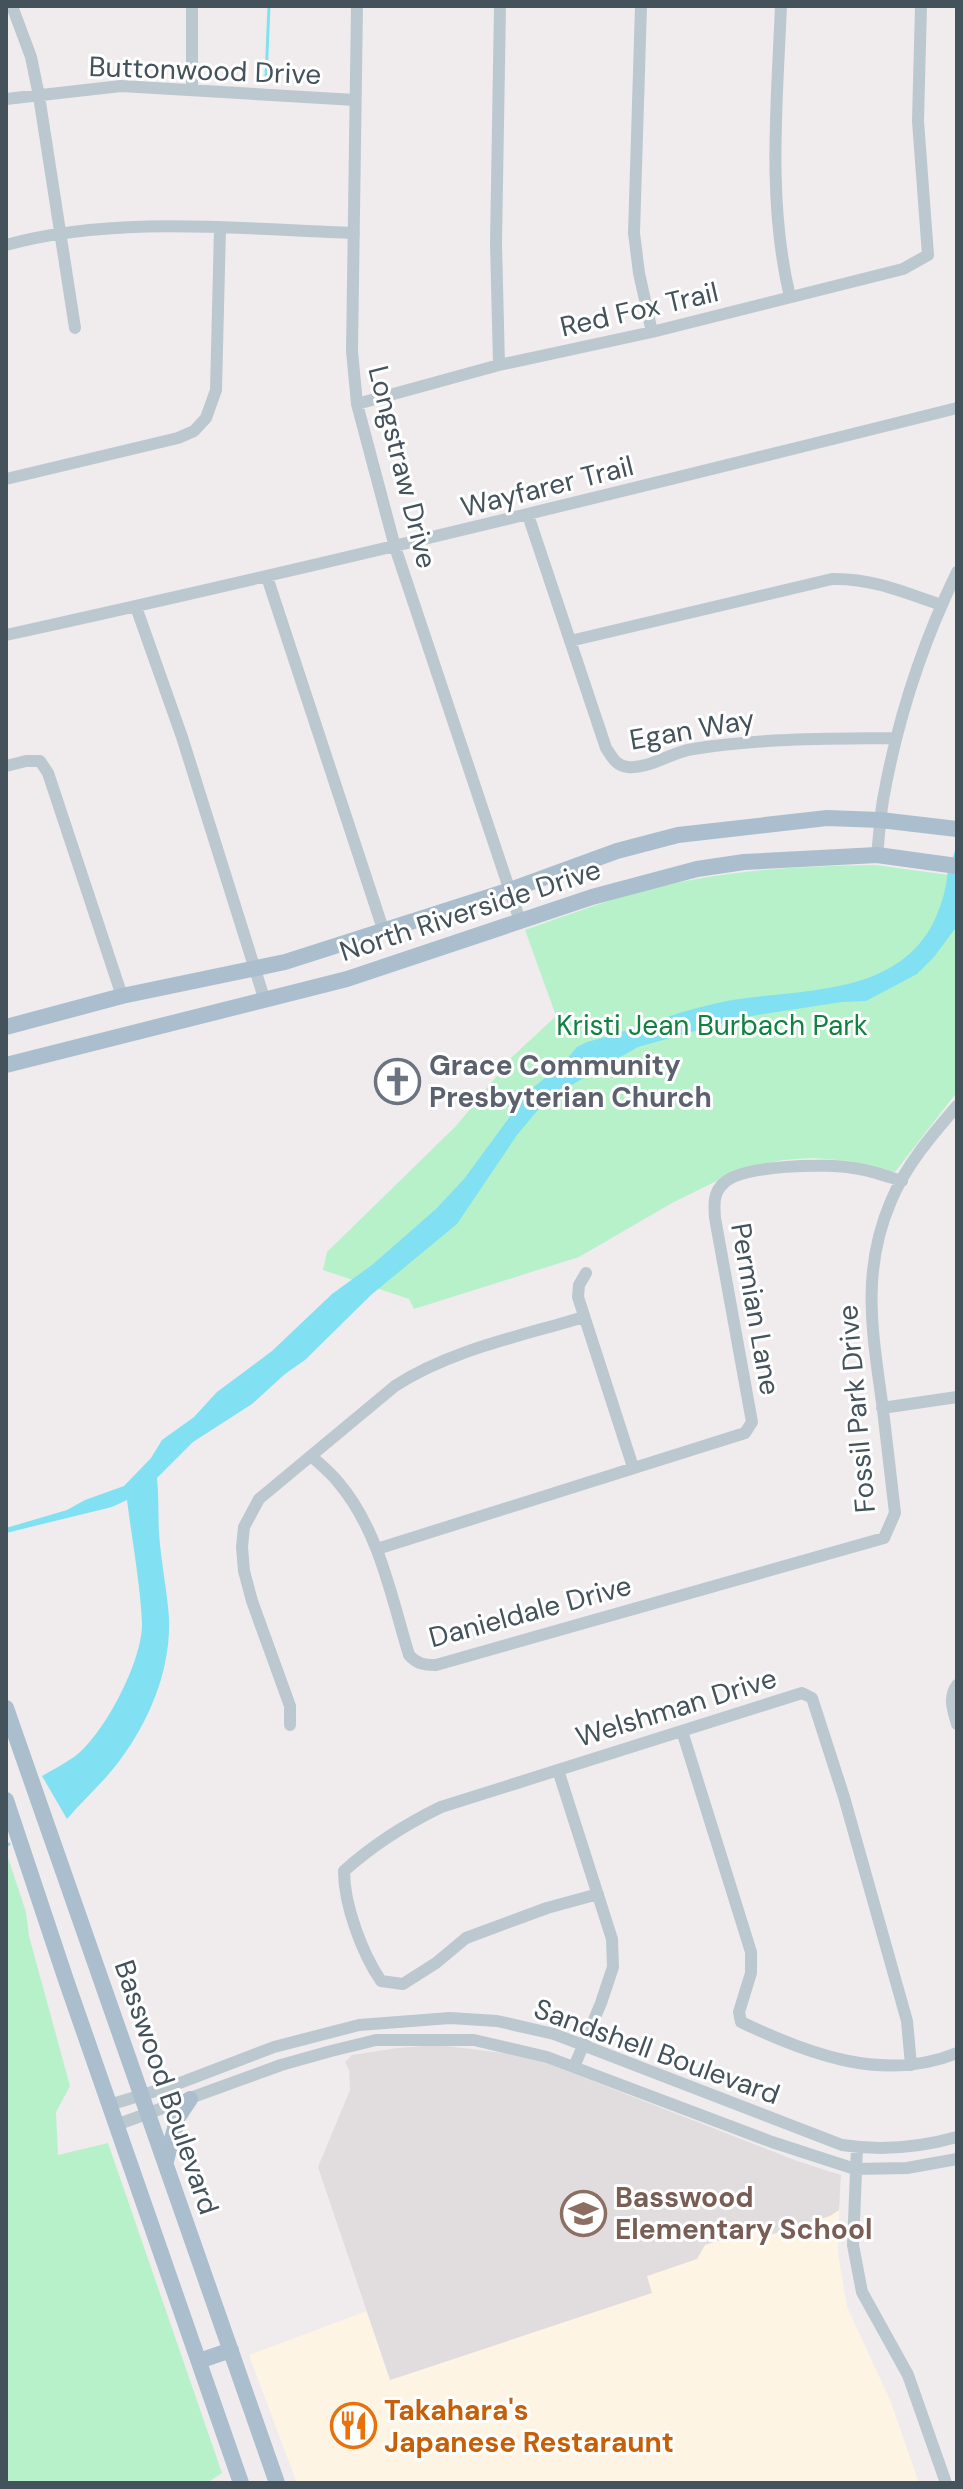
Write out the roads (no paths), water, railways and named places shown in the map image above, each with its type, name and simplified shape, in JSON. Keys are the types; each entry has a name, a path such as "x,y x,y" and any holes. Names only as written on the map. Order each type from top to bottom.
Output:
{"main road":[{"name":"North Riverside Drive","path":"6,1027 122,996 285,962 510,890 617,851 678,835 787,821 880,820 948,827"},
{"name":"North Riverside Drive","path":"6,1065 347,979 592,897 697,869 744,862 877,855 957,866"},
{"name":"Basswood Boulevard","path":"6,1708 277,2483"},
{"path":"6,1800 241,2483"},
{"path":"165,2162 178,2117 190,2099"},
{"path":"199,2361 231,2350"}],"street":[{"path":"12,6 31,57 39,96 75,328"},
{"path":"192,6 192,88"},
{"name":"Longstraw Drive","path":"357,6 352,351 357,404 395,547 520,921"},
{"path":"499,365 496,243 500,6"},
{"path":"641,6 634,233 652,332"},
{"path":"781,6 774,169 780,250 790,297"},
{"name":"Red Fox Trail","path":"357,404 499,365 652,332 903,269 928,255 918,121 921,6"},
{"name":"Buttonwood Drive","path":"6,99 121,86 355,100"},
{"path":"6,245 61,232 143,228 354,233"},
{"path":"6,479 178,438 194,431 206,418 216,390 220,228"},
{"name":"Wayfarer Trail","path":"6,635 395,547 957,408"},
{"name":"Egan Way","path":"528,515 606,748 615,762 625,768 637,767 689,750 754,741 896,738"},
{"path":"877,855 880,820 896,738 941,605 957,572"},
{"path":"267,577 384,932"},
{"path":"570,641 832,579 857,578 941,605"},
{"path":"136,607 192,766 264,998"},
{"path":"6,766 34,760 40,761 48,773 122,996"},
{"name":"Fossil Park Drive","path":"884,1538 895,1513 873,1353 871,1277 884,1219 902,1181 916,1157 957,1106"},
{"name":"Permian Lane","path":"377,1549 745,1433 750,1427 715,1218 715,1198 723,1183 767,1169 815,1165 853,1168 902,1181"},
{"path":"586,1273 578,1290 584,1317 633,1467"},
{"path":"290,1725 290,1706 252,1601 242,1547 244,1527 259,1499 416,1372 450,1358 584,1317"},
{"path":"882,1408 957,1397"},
{"name":"Danieldale Drive","path":"311,1456 337,1480 353,1502 377,1549 409,1655 423,1665 436,1665 884,1538"},
{"path":"957,1685 952,1692 952,1705 957,1724"},
{"name":"Welshman Drive","path":"598,1894 547,1908 466,1938 436,1963 403,1984 381,1981 373,1969 344,1891 344,1871 371,1847 404,1825 441,1807 802,1693 812,1698 844,1797 907,2021 911,2065"},
{"path":"682,1731 751,1952 751,1973 739,2012 741,2022 781,2041 832,2058 870,2066 911,2065 957,2053"},
{"path":"558,1770 612,1939 613,1967 574,2067"},
{"name":"Sandshell Boulevard","path":"109,2105 172,2086 274,2047 359,2025 450,2018 497,2021 554,2034 798,2129 857,2147 890,2149 957,2137"},
{"name":"Sandshell Boulevard","path":"116,2125 281,2065 376,2040 474,2040 547,2057 772,2142 855,2169 907,2168 957,2159"},
{"path":"857,2147 853,2245 862,2292 908,2375 946,2483"}],"water":[{"path":"957,843 957,926 917,974 866,1001 745,1017 638,1047 547,1099 517,1135 457,1224 371,1295 305,1360 252,1404 193,1442 157,1478 160,1544 169,1618 162,1675 149,1711 131,1745 67,1819 42,1776 74,1757 97,1732 120,1696 141,1638 140,1592 127,1500 112,1507 6,1533 6,1528 67,1510 124,1486 151,1458 162,1440 194,1417 217,1392 272,1351 332,1294 372,1265 436,1209 464,1179 528,1092 577,1047 709,1005 846,984 874,976 899,962 920,943 936,917 945,891 948,864 951,864"}],"waterway":[{"path":"266,78 269,6"}],"place":[{"name":"Grace Community Presbyterian Church","path":"398,1081"},
{"name":"Basswood Elementary School","path":"584,2213"},
{"name":"Takahara's Japanese Restaraunt","path":"353,2426"}],"park label":[{"name":"Kristi Jean Burbach Park","path":"712,1025"}]}
